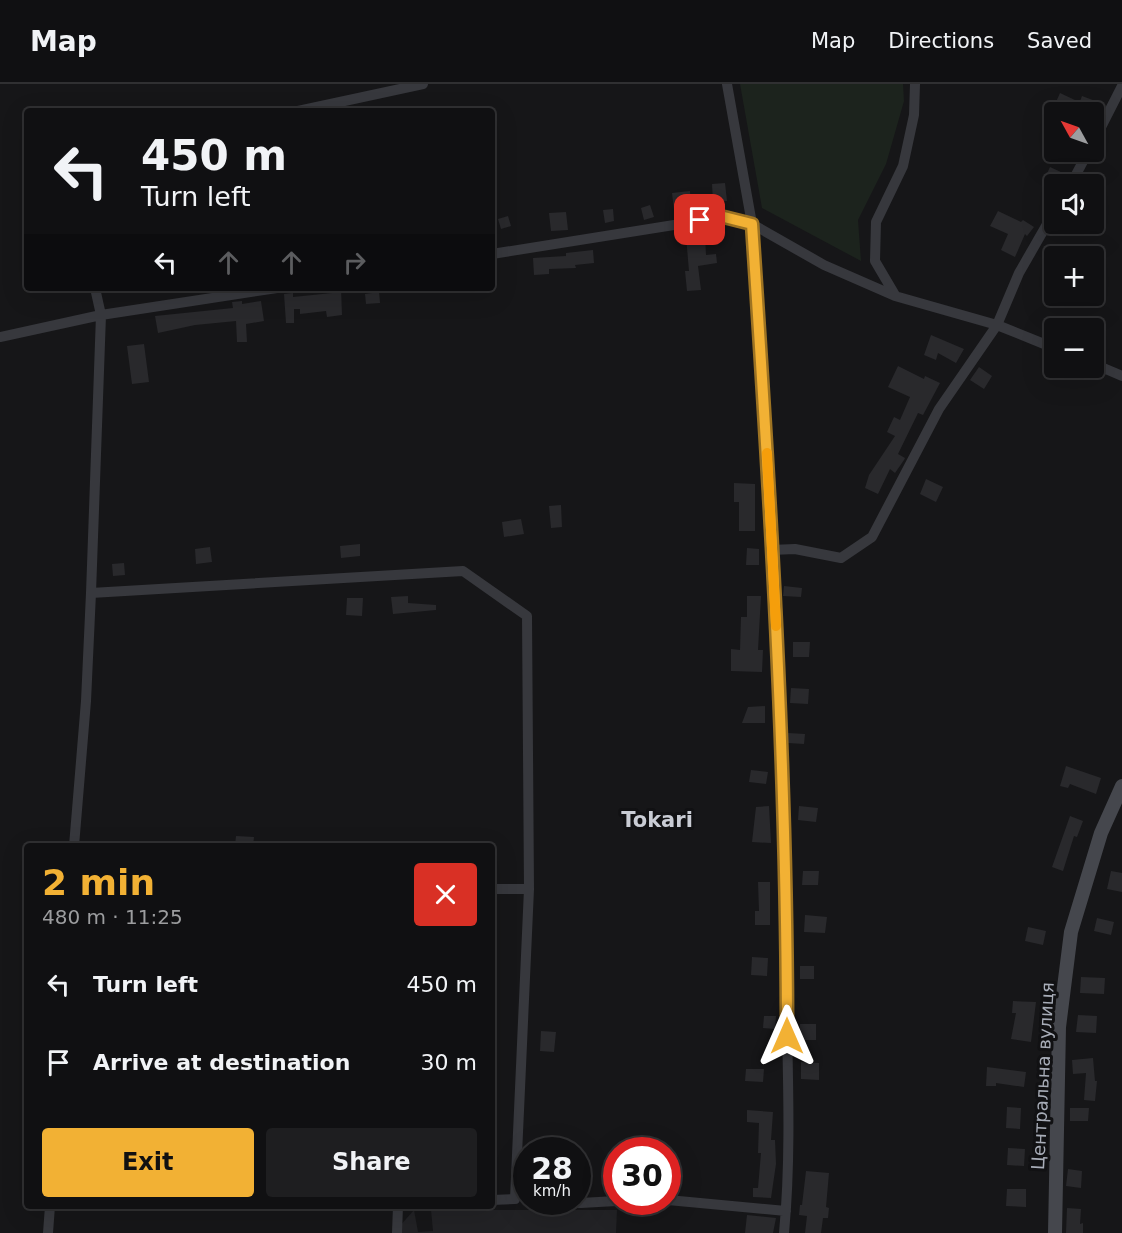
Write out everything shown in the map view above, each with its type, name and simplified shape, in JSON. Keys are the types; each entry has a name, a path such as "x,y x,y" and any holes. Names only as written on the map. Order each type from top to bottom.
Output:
{"street":[{"path":"312,108 423,84"},
{"path":"727,84 752,224 780,702 786,922 786,1211 784,1233"},
{"path":"895,296 875,261 876,222 903,166 914,115 915,84"},
{"path":"1104,121 1122,86"},
{"path":"495,254 724,217 752,224 824,265 895,296 997,325 1044,344"},
{"path":"771,550 795,549 841,558 872,537 939,409 997,325 1020,273 1044,231"},
{"path":"74,843 92,593 101,315 95,291"},
{"path":"0,337 101,315 257,291"},
{"path":"1104,368 1122,376"},
{"path":"92,593 463,571 527,616 529,889 523,1137"},
{"name":"Центральна вулиця","path":"1055,1233 1059,1027 1071,932 1101,833 1122,786"},
{"path":"495,889 529,889"},
{"path":"495,1200 513,1199"},
{"path":"681,1201 786,1211"},
{"path":"48,1233 50,1209"},
{"path":"397,1233 398,1209"}],"shaded area":[{"path":"740,84 903,84 904,101 886,164 858,220 861,261 762,208"},
{"path":"414,1210 418,1232 433,1231 431,1210 513,1210 513,1215 591,1215 591,1210 603,1210 603,1215 617,1215 616,1233 399,1233 399,1227"}],"building":[{"path":"1060,93 1077,101 1077,102 1056,102"},
{"path":"1082,96 1098,102 1080,102"},
{"path":"1050,167 1063,173 1063,174 1047,174"},
{"path":"725,183 727,201 713,202 712,184"},
{"path":"690,191 691,208 674,210 672,193"},
{"path":"650,205 654,217 644,220 641,208"},
{"path":"613,209 614,221 605,223 603,210"},
{"path":"998,211 1021,222 1023,220 1034,227 1027,236 1025,234 1015,257 1001,250 1008,234 990,226"},
{"path":"566,212 568,230 551,231 549,213"},
{"path":"508,216 511,226 501,229 498,219"},
{"path":"705,234 706,255 716,254 717,263 698,266 701,290 687,291 685,271 689,271 686,236"},
{"path":"593,250 594,263 575,265 576,268 549,269 549,274 534,275 533,258 566,256 566,253"},
{"path":"332,291 341,291 342,315 327,317 326,311 300,314 300,309 294,309 294,323 286,323 284,294 293,293 293,297 332,293"},
{"path":"379,292 380,303 366,304 365,294"},
{"path":"242,301 242,304 261,301 264,321 246,324 247,342 237,342 236,321 195,325 158,333 155,316 233,308 232,302"},
{"path":"931,335 964,349 956,363 938,353 936,360 924,355"},
{"path":"144,344 149,382 132,384 127,346"},
{"path":"898,366 924,379 925,376 940,383 923,415 918,413 898,454 905,458 904,460 895,473 890,469 878,494 865,488 869,475 895,436 887,432 894,417 900,420 910,397 888,387"},
{"path":"979,367 992,376 984,389 970,380"},
{"path":"926,479 943,487 936,502 920,494"},
{"path":"734,483 755,484 755,531 739,531 739,502 734,502"},
{"path":"561,505 562,527 551,528 549,506"},
{"path":"521,519 524,534 504,537 502,522"},
{"path":"360,544 360,556 341,558 340,546"},
{"path":"210,547 212,562 196,564 195,549"},
{"path":"747,548 759,549 759,565 746,565"},
{"path":"124,563 125,575 113,576 112,564"},
{"path":"784,586 802,588 801,597 783,596"},
{"path":"408,596 408,603 436,605 436,610 393,614 391,597"},
{"path":"747,596 761,596 758,650 763,650 762,672 731,671 731,649 740,650 741,617 747,617"},
{"path":"347,598 363,598 362,616 346,615"},
{"path":"793,642 810,642 809,657 793,657"},
{"path":"791,688 809,689 808,704 790,703"},
{"path":"765,706 765,723 742,723 748,707"},
{"path":"788,733 805,734 804,744 788,743"},
{"path":"1066,766 1101,778 1096,794 1070,784 1068,788 1060,786"},
{"path":"751,770 768,772 766,784 749,782"},
{"path":"769,806 771,843 752,842 756,807"},
{"path":"799,806 818,808 816,822 798,820"},
{"path":"1070,816 1083,821 1077,837 1074,836 1063,871 1052,867"},
{"path":"236,836 254,837 253,843 235,843"},
{"path":"803,871 819,871 818,885 802,885"},
{"path":"1111,871 1122,873 1122,892 1107,889"},
{"path":"758,882 770,882 770,925 755,925 755,911 759,911"},
{"path":"805,915 827,917 825,933 804,932"},
{"path":"1097,918 1114,922 1111,935 1094,931"},
{"path":"1028,927 1046,931 1043,945 1025,941"},
{"path":"752,957 768,958 767,976 751,975"},
{"path":"800,966 814,966 814,979 800,979"},
{"path":"1081,977 1105,978 1104,994 1080,993"},
{"path":"1013,1001 1036,1002 1031,1042 1011,1039 1016,1013 1012,1013"},
{"path":"1078,1015 1097,1016 1096,1033 1076,1032"},
{"path":"764,1016 776,1016 775,1029 763,1028"},
{"path":"800,1024 816,1024 816,1040 800,1040"},
{"path":"541,1031 556,1032 554,1052 540,1051"},
{"path":"1093,1058 1095,1081 1097,1081 1095,1101 1084,1100 1086,1073 1073,1074 1072,1060"},
{"path":"801,1062 819,1063 819,1080 801,1079"},
{"path":"987,1067 1026,1072 1024,1087 996,1083 996,1086 986,1086"},
{"path":"746,1069 764,1069 763,1082 745,1081"},
{"path":"1007,1107 1021,1108 1020,1129 1006,1128"},
{"path":"1070,1108 1089,1108 1088,1121 1070,1121"},
{"path":"747,1110 773,1112 771,1140 775,1140 776,1164 771,1198 753,1197 753,1188 758,1188 761,1153 758,1153 759,1123 747,1122"},
{"path":"1008,1148 1025,1149 1024,1166 1007,1165"},
{"path":"1068,1169 1082,1171 1081,1188 1066,1186"},
{"path":"806,1171 829,1173 826,1207 829,1208 828,1218 823,1218 821,1233 805,1233 807,1216 799,1215"},
{"path":"1007,1189 1026,1189 1026,1207 1006,1206"},
{"path":"1067,1208 1081,1209 1080,1224 1083,1223 1083,1233 1066,1233"},
{"path":"747,1215 776,1218 773,1233 745,1233"}],"slow traffic":[{"path":"767,453 776,626"}],"district":[{"name":"Tokari","path":"657,820"}],"route":[{"path":"700,220 724,217 752,224 780,702 787,1036"}]}
